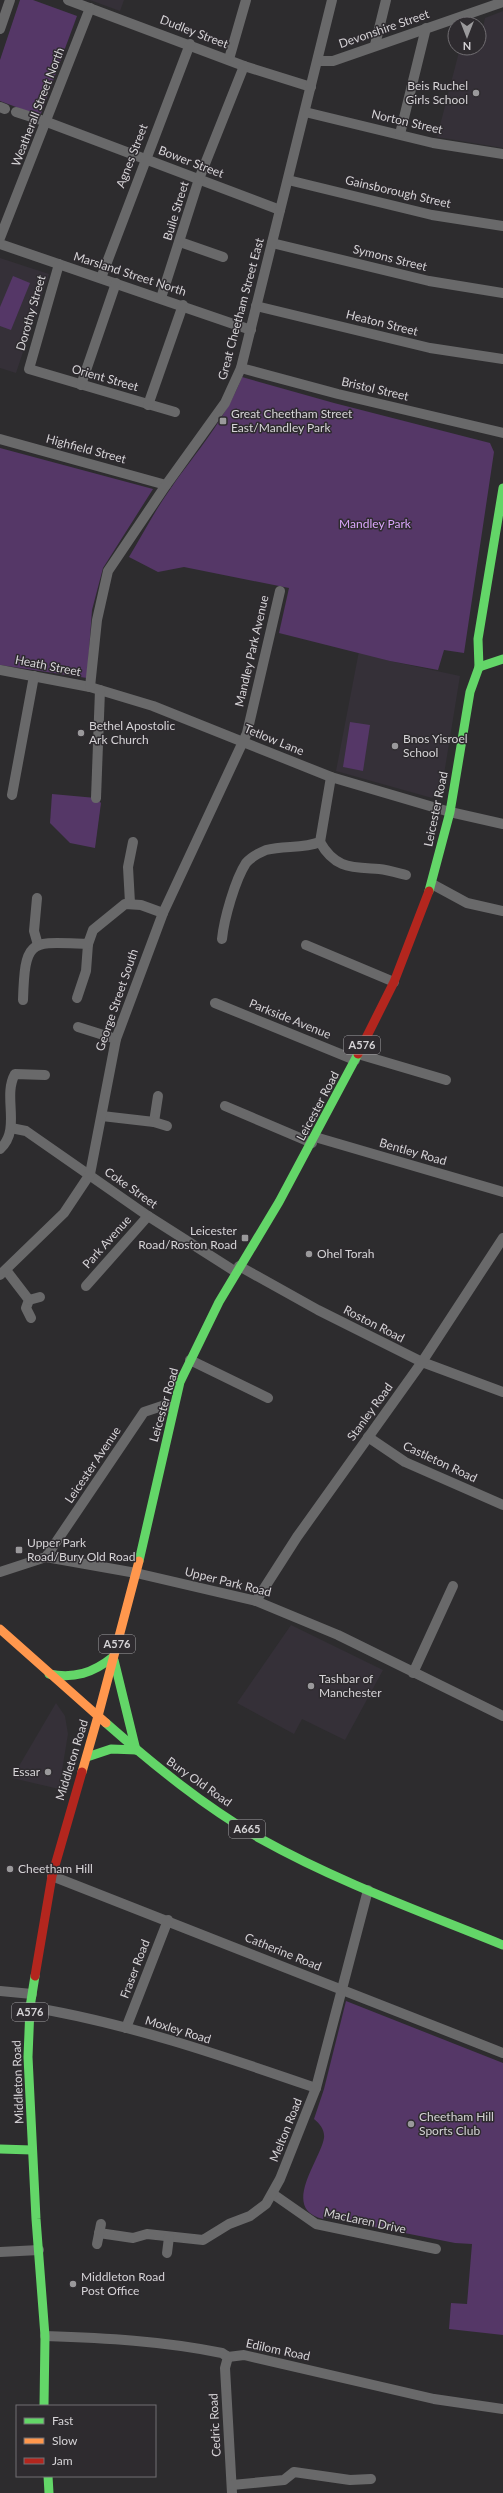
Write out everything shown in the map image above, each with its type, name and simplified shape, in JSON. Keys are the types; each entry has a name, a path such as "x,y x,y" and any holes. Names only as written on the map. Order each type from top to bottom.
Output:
{"main road":[{"name":"Leicester Road","path":"98,1716 136,1572 180,1382 237,1269 279,1202 313,1140 394,982 432,884 450,812 470,692 479,667 478,639 503,488"},
{"path":"479,667 503,658"},
{"name":"Bury Old Road","path":"0,1629 49,1674 137,1750 207,1805 262,1839 368,1890 503,1945"},
{"path":"49,1674 62,1677 84,1675 101,1667 113,1657 137,1750 107,1748 87,1758"},
{"name":"Middleton Road","path":"44,2405 45,2336 32,2150 28,2057 30,2007 52,1876 67,1819 87,1758 98,1716"},
{"path":"0,2150 32,2150"},
{"path":"48,2477 49,2493"}],"street":[{"path":"0,29 10,0"},
{"name":"Dudley Street","path":"68,0 190,44 244,66 311,87"},
{"path":"228,59 246,0"},
{"name":"Great Cheetham Street East","path":"96,798 95,689 97,620 108,571 166,485 225,403 241,368 332,0"},
{"path":"375,45 386,0"},
{"name":"Devonshire Street","path":"318,61 333,61 375,45 503,2"},
{"name":"Weatherall Street North","path":"0,238 47,122 90,8"},
{"path":"400,134 426,28"},
{"name":"Agnes Street","path":"101,278 190,44"},
{"name":"Buile Street","path":"161,298 199,180 244,66"},
{"name":"Bower Street","path":"16,112 47,122 280,210"},
{"name":"Norton Street","path":"305,112 433,142 503,154"},
{"name":"Gainsborough Street","path":"288,180 432,215 503,226"},
{"path":"180,242 223,257"},
{"name":"Symons Street","path":"272,243 429,281 503,293"},
{"name":"Marsland Street North","path":"0,244 184,305 251,330"},
{"name":"Dorothy Street","path":"29,369 59,264"},
{"path":"81,385 116,283"},
{"path":"148,405 184,305"},
{"name":"Heaton Street","path":"256,306 430,348 503,359"},
{"name":"Bristol Street","path":"241,368 338,394 503,433"},
{"name":"Orient Street","path":"29,369 175,412"},
{"name":"Highfield Street","path":"0,439 166,485"},
{"path":"491,558 503,554"},
{"name":"Mandley Park Avenue","path":"243,741 280,591"},
{"name":"Heath Street","path":"0,670 95,689"},
{"path":"12,795 34,676"},
{"name":"Tetlow Lane","path":"95,689 153,706 331,777 450,812 503,824"},
{"name":"George Street South","path":"3,1272 64,1213 90,1174 102,1116 109,1068 116,1039 163,914 243,741"},
{"path":"320,842 331,777"},
{"path":"130,903 128,867 133,842"},
{"path":"320,842 338,863 353,868 381,869 406,875"},
{"path":"222,938 227,910 246,863 257,854 268,850 307,847 320,842"},
{"path":"432,884 467,903 503,911"},
{"path":"37,898 34,930 38,945"},
{"path":"77,998 86,971 88,944 93,930 120,906 130,903 163,914"},
{"path":"23,1000 24,966 30,952 38,945 49,942 88,944"},
{"path":"306,945 394,982"},
{"name":"Parkside Avenue","path":"216,1003 356,1057 446,1080"},
{"path":"78,1027 116,1039"},
{"path":"0,1149 5,1144 11,1128 11,1081 15,1074 44,1075"},
{"path":"154,1122 158,1096"},
{"name":"Bentley Road","path":"225,1106 313,1140 503,1192"},
{"path":"102,1116 154,1122 167,1126"},
{"name":"Coke Street","path":"11,1128 26,1131 90,1174 148,1216 237,1269"},
{"name":"Park Avenue","path":"86,1286 148,1216"},
{"name":"Stanley Road","path":"256,1601 296,1537 422,1362 503,1238"},
{"name":"Roston Road","path":"237,1269 422,1362 503,1392"},
{"path":"3,1272 29,1300"},
{"path":"29,1300 40,1297"},
{"path":"29,1300 26,1308 31,1318"},
{"path":"190,1360 268,1398"},
{"name":"Leicester Avenue","path":"46,1557 144,1412 165,1405 173,1408"},
{"name":"Castleton Road","path":"368,1437 405,1462 503,1506"},
{"name":"Upper Park Road","path":"0,1572 46,1557 136,1572 256,1601 338,1635 503,1716"},
{"path":"413,1673 453,1586"},
{"name":"Catherine Road","path":"52,1876 168,1920 341,1990 503,2053"},
{"name":"Melton Road","path":"97,2244 100,2228 133,2238 148,2234 196,2241 210,2238 229,2224 261,2210 273,2194 316,2088 368,1890"},
{"name":"Fraser Road","path":"126,2028 168,1920"},
{"path":"0,1991 32,1994"},
{"name":"Moxley Road","path":"30,2007 71,2014 126,2028 316,2088"},
{"name":"MacLaren Drive","path":"273,2194 316,2224 436,2250"},
{"path":"167,2253 169,2237"},
{"path":"0,2252 39,2250"},
{"name":"Edilom Road","path":"45,2336 152,2342 203,2349 228,2356 244,2355 434,2399 503,2409"},
{"name":"Cedric Road","path":"228,2356 224,2368 232,2489"},
{"path":"232,2489 284,2480 294,2472 350,2480 371,2479"}],"shaded area":[{"path":"90,0 124,0 120,11"},
{"name":"Beis Ruchel Girls School","path":"503,11 503,148 437,137 458,56 487,56 487,17"},
{"path":"0,258 49,274 16,373 0,368"},
{"name":"Bnos Yisroel School","path":"359,651 390,661 460,676 441,793 432,798 336,771"},
{"name":"Tashbar of Manchester","path":"291,1625 383,1670 345,1740 302,1719 294,1734 237,1703"},
{"path":"56,1703 65,1716 68,1734 59,1789 12,1778"}],"green space":[{"path":"20,0 33,0 77,16 40,116 0,101 0,60"},
{"path":"13,276 30,283 11,330 0,326 0,307"},
{"name":"Mandley Park","path":"242,377 334,403 490,443 494,452 464,653 444,650 438,670 390,661 279,633 289,588 184,567 158,572 129,557 165,496 210,435 228,407"},
{"path":"0,448 153,489 103,568 92,610 87,678 0,665"},
{"path":"350,722 370,725 363,771 343,767"},
{"path":"52,794 96,798 101,803 95,848 70,843 50,823"},
{"name":"Cheetham Hill Sports Club","path":"346,2001 503,2063 503,2335 449,2329 451,2303 467,2304 472,2244 455,2243 324,2217 323,2219 311,2214 304,2205 303,2195 306,2183 324,2138 322,2127 314,2119 324,2089"}],"traffic: fast":[{"path":"429,891 450,812 470,692 479,667 478,639 503,488"},
{"path":"479,667 503,659"},
{"path":"139,1561 180,1382 219,1302 279,1202 358,1054"},
{"path":"49,1674 67,1676 91,1671 106,1663 113,1657"},
{"path":"114,1660 136,1750"},
{"path":"106,1723 143,1755 200,1800 240,1827 261,1839 290,1855 350,1883 503,1945"},
{"path":"87,1757 111,1749 137,1750"},
{"path":"35,1976 30,2007 28,2057 36,2219 45,2336 44,2405"},
{"path":"0,2149 32,2150"},
{"path":"48,2477 49,2493"}],"traffic: slow":[{"path":"106,1723 98,1716 139,1561"},
{"path":"0,1629 98,1716 82,1772"}],"traffic: jam":[{"path":"358,1054 394,982 429,891"},
{"path":"35,1976 52,1876 82,1772"}],"place":[{"name":"Beis Ruchel Girls School","path":"476,93"},
{"name":"Great Cheetham Street East/Mandley Park","path":"223,421"},
{"name":"Bethel Apostolic Ark Church","path":"81,733"},
{"name":"Bnos Yisroel School","path":"395,746"},
{"name":"Leicester Road/Roston Road","path":"245,1238"},
{"name":"Ohel Torah","path":"309,1254"},
{"name":"Upper Park Road/Bury Old Road","path":"19,1550"},
{"name":"Tashbar of Manchester","path":"311,1686"},
{"name":"Essar","path":"48,1772"},
{"name":"Cheetham Hill","path":"10,1869"},
{"name":"Cheetham Hill Sports Club","path":"411,2124"},
{"name":"Middleton Road Post Office","path":"73,2284"}]}
